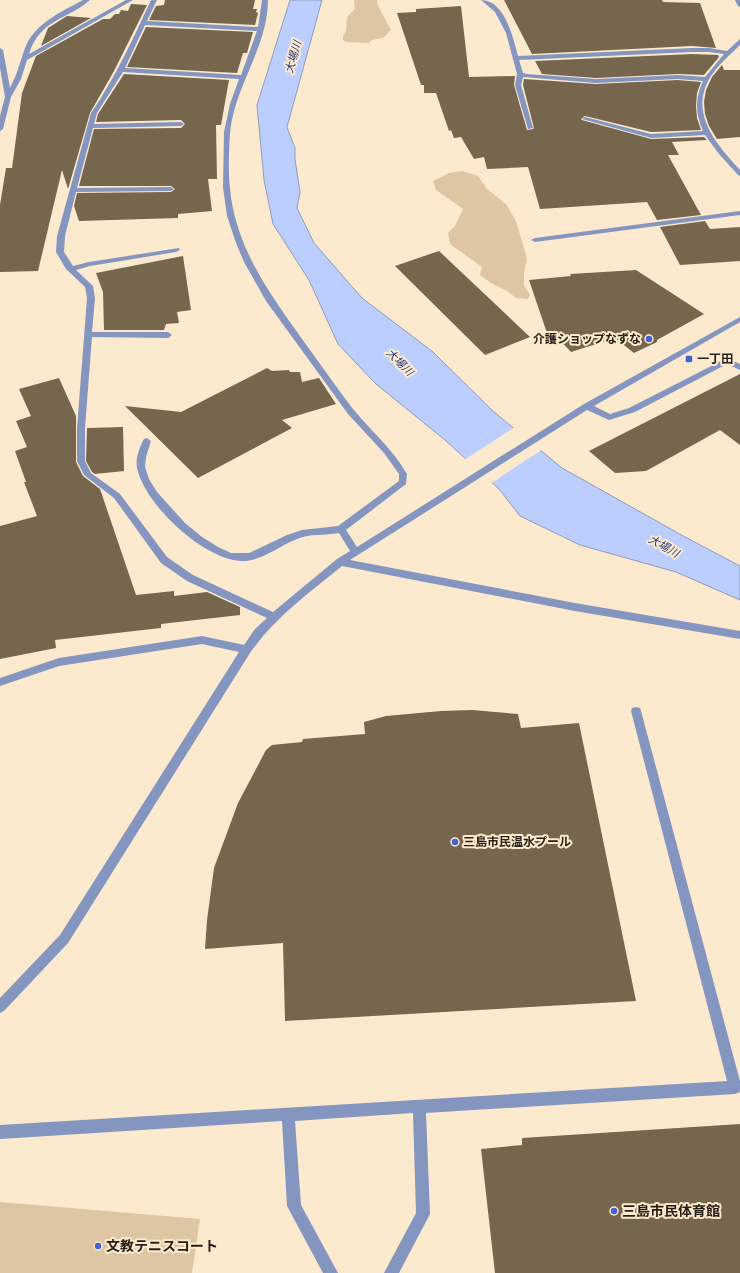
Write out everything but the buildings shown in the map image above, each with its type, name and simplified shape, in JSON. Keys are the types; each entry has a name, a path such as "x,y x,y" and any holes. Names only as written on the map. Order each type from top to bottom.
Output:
{"street":[{"path":"5,100 18,80 24,59 34,36 50,21 88,0"},
{"path":"24,59 130,0"},
{"path":"154,0 121,70 94,113 61,236 60,252 71,269 89,286 91,298 81,435 81,461 88,475 117,496 164,560 190,578 274,617"},
{"path":"148,441 141,467 145,481 154,496 171,515 206,545 233,558 243,558 297,535 341,529 403,482 403,474 387,451 351,412 269,299 248,262 231,216 226,187 227,132 233,104 261,29 265,9 265,0"},
{"path":"484,0 491,4 500,14 505,23 520,74 518,85 530,128"},
{"path":"738,0 740,5"},
{"path":"144,23 261,29"},
{"path":"740,40 706,79 701,90 699,110 701,120 716,148 740,174"},
{"path":"0,50 5,100 0,128"},
{"path":"516,58 692,50 708,50 728,53"},
{"path":"121,70 243,77"},
{"path":"520,74 527,76 596,81 678,77 706,79"},
{"path":"585,119 651,136 707,133"},
{"path":"90,126 181,124"},
{"path":"74,190 171,189"},
{"path":"535,240 740,213"},
{"path":"71,269 89,264 176,250"},
{"path":"0,1007 64,939 246,650 259,632 274,617 340,562 587,406 740,319"},
{"path":"88,334 168,335"},
{"path":"587,406 609,417 632,410 727,361 740,367"},
{"path":"341,529 356,553"},
{"path":"340,562 575,607 740,635"},
{"path":"0,682 59,662 202,640 246,650"},
{"path":"0,1132 735,1087 636,711"},
{"path":"391,1273 423,1214 419,1106"},
{"path":"288,1114 294,1206 331,1273"}],"shaded area":[{"path":"354,0 377,0 377,4 391,30 383,38 372,40 369,43 346,42 343,40 343,36 346,31 347,17 355,9"},
{"path":"462,171 478,176 487,189 506,204 516,221 527,258 524,274 524,285 530,295 528,299 516,298 507,291 491,283 480,275 482,267 450,244 448,233 455,226 463,209 436,190 433,181 449,173"},
{"name":"文教テニスコート","path":"0,1202 200,1219 192,1273 0,1273"}],"water":[{"name":"大場川","path":"290,0 322,0 287,127 295,148 295,159 300,192 297,208 314,243 362,298 433,352 494,412 562,468 740,566 740,600 676,572 580,545 520,516 499,489 445,440 376,384 338,344 309,280 273,224 264,180 257,105"}],"pier":[{"path":"515,427 543,449 490,484 464,460"}],"place":[{"name":"介護ショップなずな","path":"649,339"},
{"name":"一丁田","path":"689,359"},
{"name":"三島市民温水プール","path":"455,842"},
{"name":"三島市民体育館","path":"614,1211"},
{"name":"文教テニスコート","path":"98,1246"}]}
